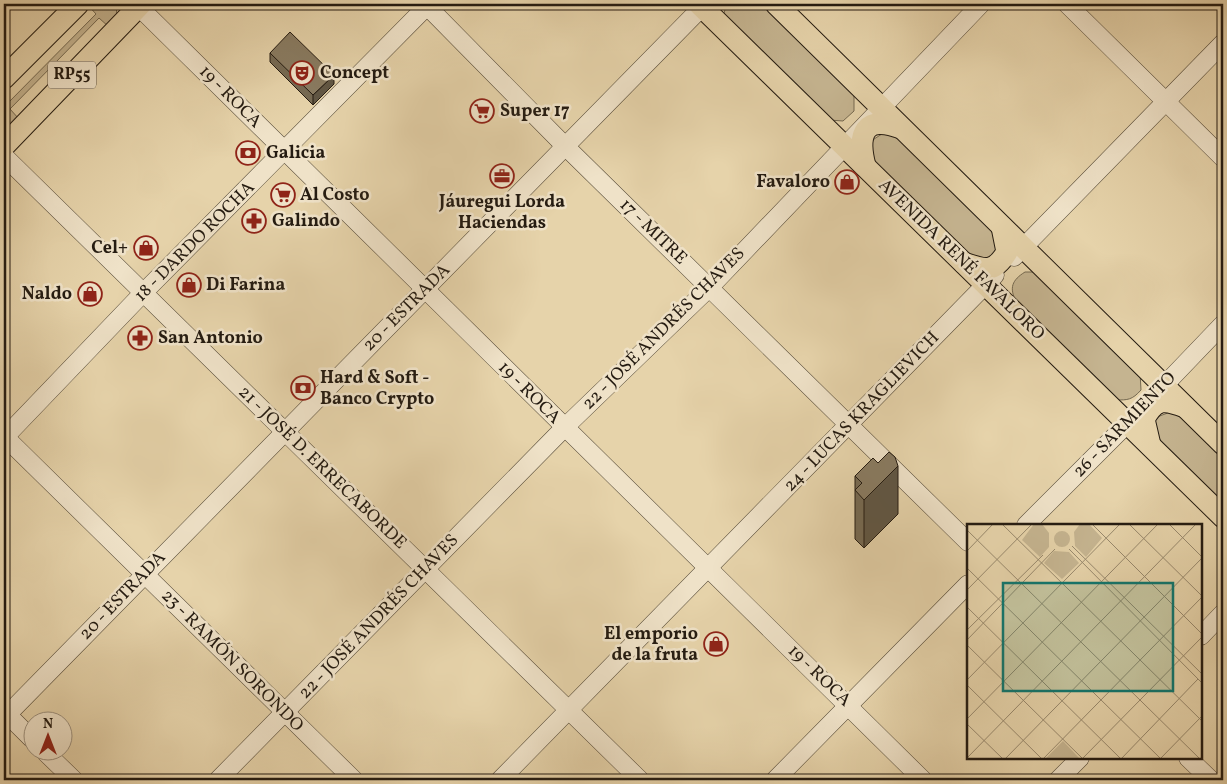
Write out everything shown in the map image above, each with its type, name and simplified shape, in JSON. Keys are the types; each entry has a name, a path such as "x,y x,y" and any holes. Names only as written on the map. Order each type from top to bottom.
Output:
{"main road":[{"name":"RP55","path":"4,78 78,4"},
{"path":"776,4 1223,444"},
{"name":"RP55","path":"4,146 139,5"},
{"name":"AVENIDA RENÉ FAVALORO","path":"702,5 1223,517"},
{"path":"865,166 860,140 867,130 876,123 887,123 901,128"},
{"path":"964,263 980,269 992,269 1001,262 1007,252 1002,227"},
{"path":"1150,445 1144,419 1150,408 1159,402 1171,402 1185,407"}],"street":[{"name":"17 - MITRE","path":"427,4 565,146 967,541"},
{"name":"18 - DARDO ROCHA","path":"4,437 427,4"},
{"name":"22 - JOSÉ ANDRÉS CHAVES","path":"218,780 564,428 710,287 880,107 981,4"},
{"path":"1067,4 1223,158"},
{"name":"19 - ROCA","path":"139,5 564,428 849,705 923,780"},
{"name":"20 - ESTRADA","path":"5,714 425,290 702,5"},
{"name":"24 - LUCAS KRAGLIEVICH","path":"500,780 1223,43"},
{"name":"21 - JOSÉ D. ERRECABORDE","path":"4,156 640,780"},
{"name":"26 - SARMIENTO","path":"1027,524 1223,324"},
{"name":"23 - RAMÓN SORONDO","path":"4,437 354,780"},
{"path":"775,780 967,585"},
{"path":"1202,635 1223,613"},
{"path":"5,714 22,730"},
{"path":"1058,780 1079,759"},
{"path":"1189,759 1211,780"},
{"path":"55,762 74,780"}],"shaded area":[{"path":"87,4 116,4 117,17 109,27 99,18 10,109 19,119 4,128 4,104 6,105 96,14"},
{"path":"727,4 764,4 854,92 854,111 843,121 829,120 729,22 724,13"},
{"path":"882,134 899,136 998,233 999,243 993,258 973,261 873,163 869,147 874,139"},
{"path":"1025,272 1033,272 1140,372 1141,390 1135,396 1130,399 1116,400 1016,301 1012,288 1017,278"},
{"path":"1173,411 1182,414 1223,455 1223,507 1156,441 1152,425 1157,417"}],"building":[{"name":"Concept","path":"290,32 334,75 313,95 270,53"},
{"path":"889,452 895,457 898,466 864,500 855,490 862,483 855,476 873,458 878,463"}],"place":[{"name":"Concept","path":"302,73"},
{"name":"Super 17","path":"482,111"},
{"name":"Galicia","path":"248,153"},
{"name":"Jáuregui Lorda Haciendas","path":"502,176"},
{"name":"Favaloro","path":"847,182"},
{"name":"Al Costo","path":"283,195"},
{"name":"Galindo","path":"254,221"},
{"name":"Cel+","path":"146,248"},
{"name":"Di Farina","path":"189,285"},
{"name":"Naldo","path":"90,294"},
{"name":"San Antonio","path":"140,338"},
{"name":"Hard & Soft - Banco Crypto","path":"303,388"},
{"name":"El emporio de la fruta","path":"716,644"}]}
